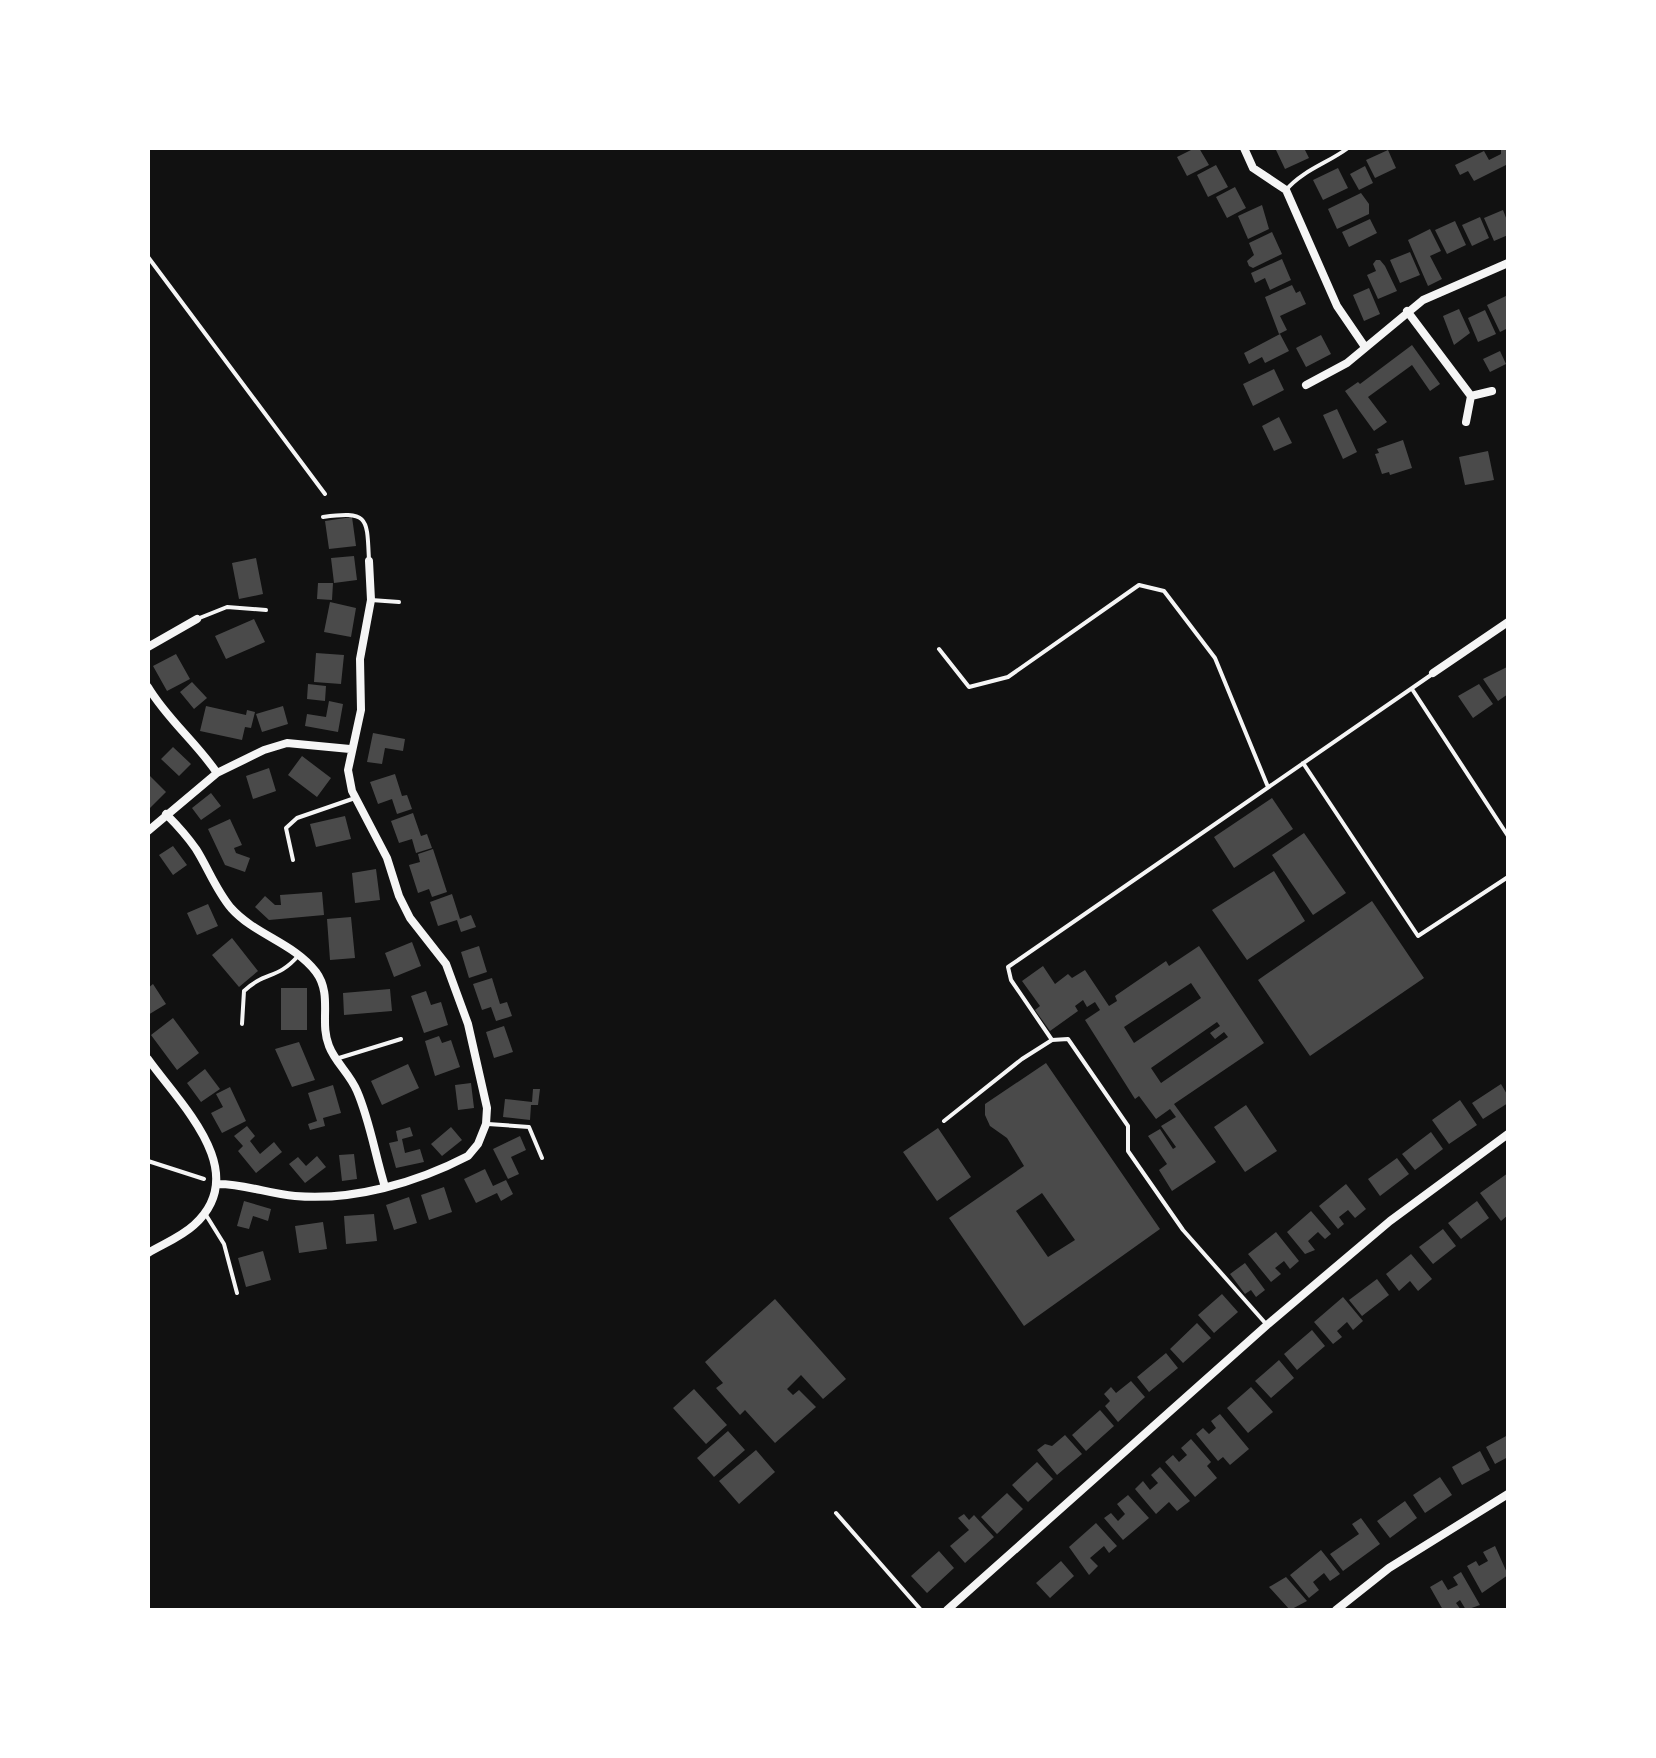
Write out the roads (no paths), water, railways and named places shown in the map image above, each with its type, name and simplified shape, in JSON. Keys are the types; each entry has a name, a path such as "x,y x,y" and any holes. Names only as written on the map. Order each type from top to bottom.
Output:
{"street":[{"path":"1244,148 1252,168 1286,190 1336,306 1364,347"},
{"path":"1306,384 1347,363 1423,300 1508,263"},
{"path":"1407,311 1471,396 1466,422"},
{"path":"1471,396 1492,390"},
{"path":"218,1184 240,1184 290,1196 360,1195 468,1156 486,1124 485,1092 468,1024 446,964 410,918 386,858 355,798 348,770 361,710 360,658 371,600 370,561"},
{"path":"148,648 197,619"},
{"path":"1433,673 1507,626"},
{"path":"148,687 158,705 196,743 217,773"},
{"path":"148,831 217,773 286,743 350,750"},
{"path":"166,814 196,850 231,907 252,929 298,956 315,971 322,984 330,1050 358,1092 384,1186"},
{"path":"148,1059 211,1149 218,1184 204,1213 182,1234 148,1253"},
{"path":"948,1610 1267,1324 1390,1222 1508,1134"},
{"path":"1336,1610 1389,1568 1508,1494"}],"lane":[{"path":"1286,190 1297,177 1348,148"},
{"path":"323,517 354,513 360,516 367,524 370,561"},
{"path":"938,649 970,687 1008,677 1139,585 1164,591 1215,658 1268,787"},
{"path":"371,600 398,602"},
{"path":"197,619 227,607 266,610"},
{"path":"1052,1040 1011,980 1008,967 1433,673"},
{"path":"1412,689 1508,836"},
{"path":"1303,763 1418,936 1508,877"},
{"path":"293,860 286,828 296,818 355,798"},
{"path":"242,1024 244,991 259,977 285,971 298,956"},
{"path":"338,1059 401,1039"},
{"path":"944,1121 1022,1059 1052,1040 1068,1039 1128,1126 1128,1151 1150,1183 1183,1230 1267,1324"},
{"path":"486,1124 529,1127 542,1158"},
{"path":"204,1213 224,1244 237,1293"},
{"path":"836,1513 922,1610"}]}
